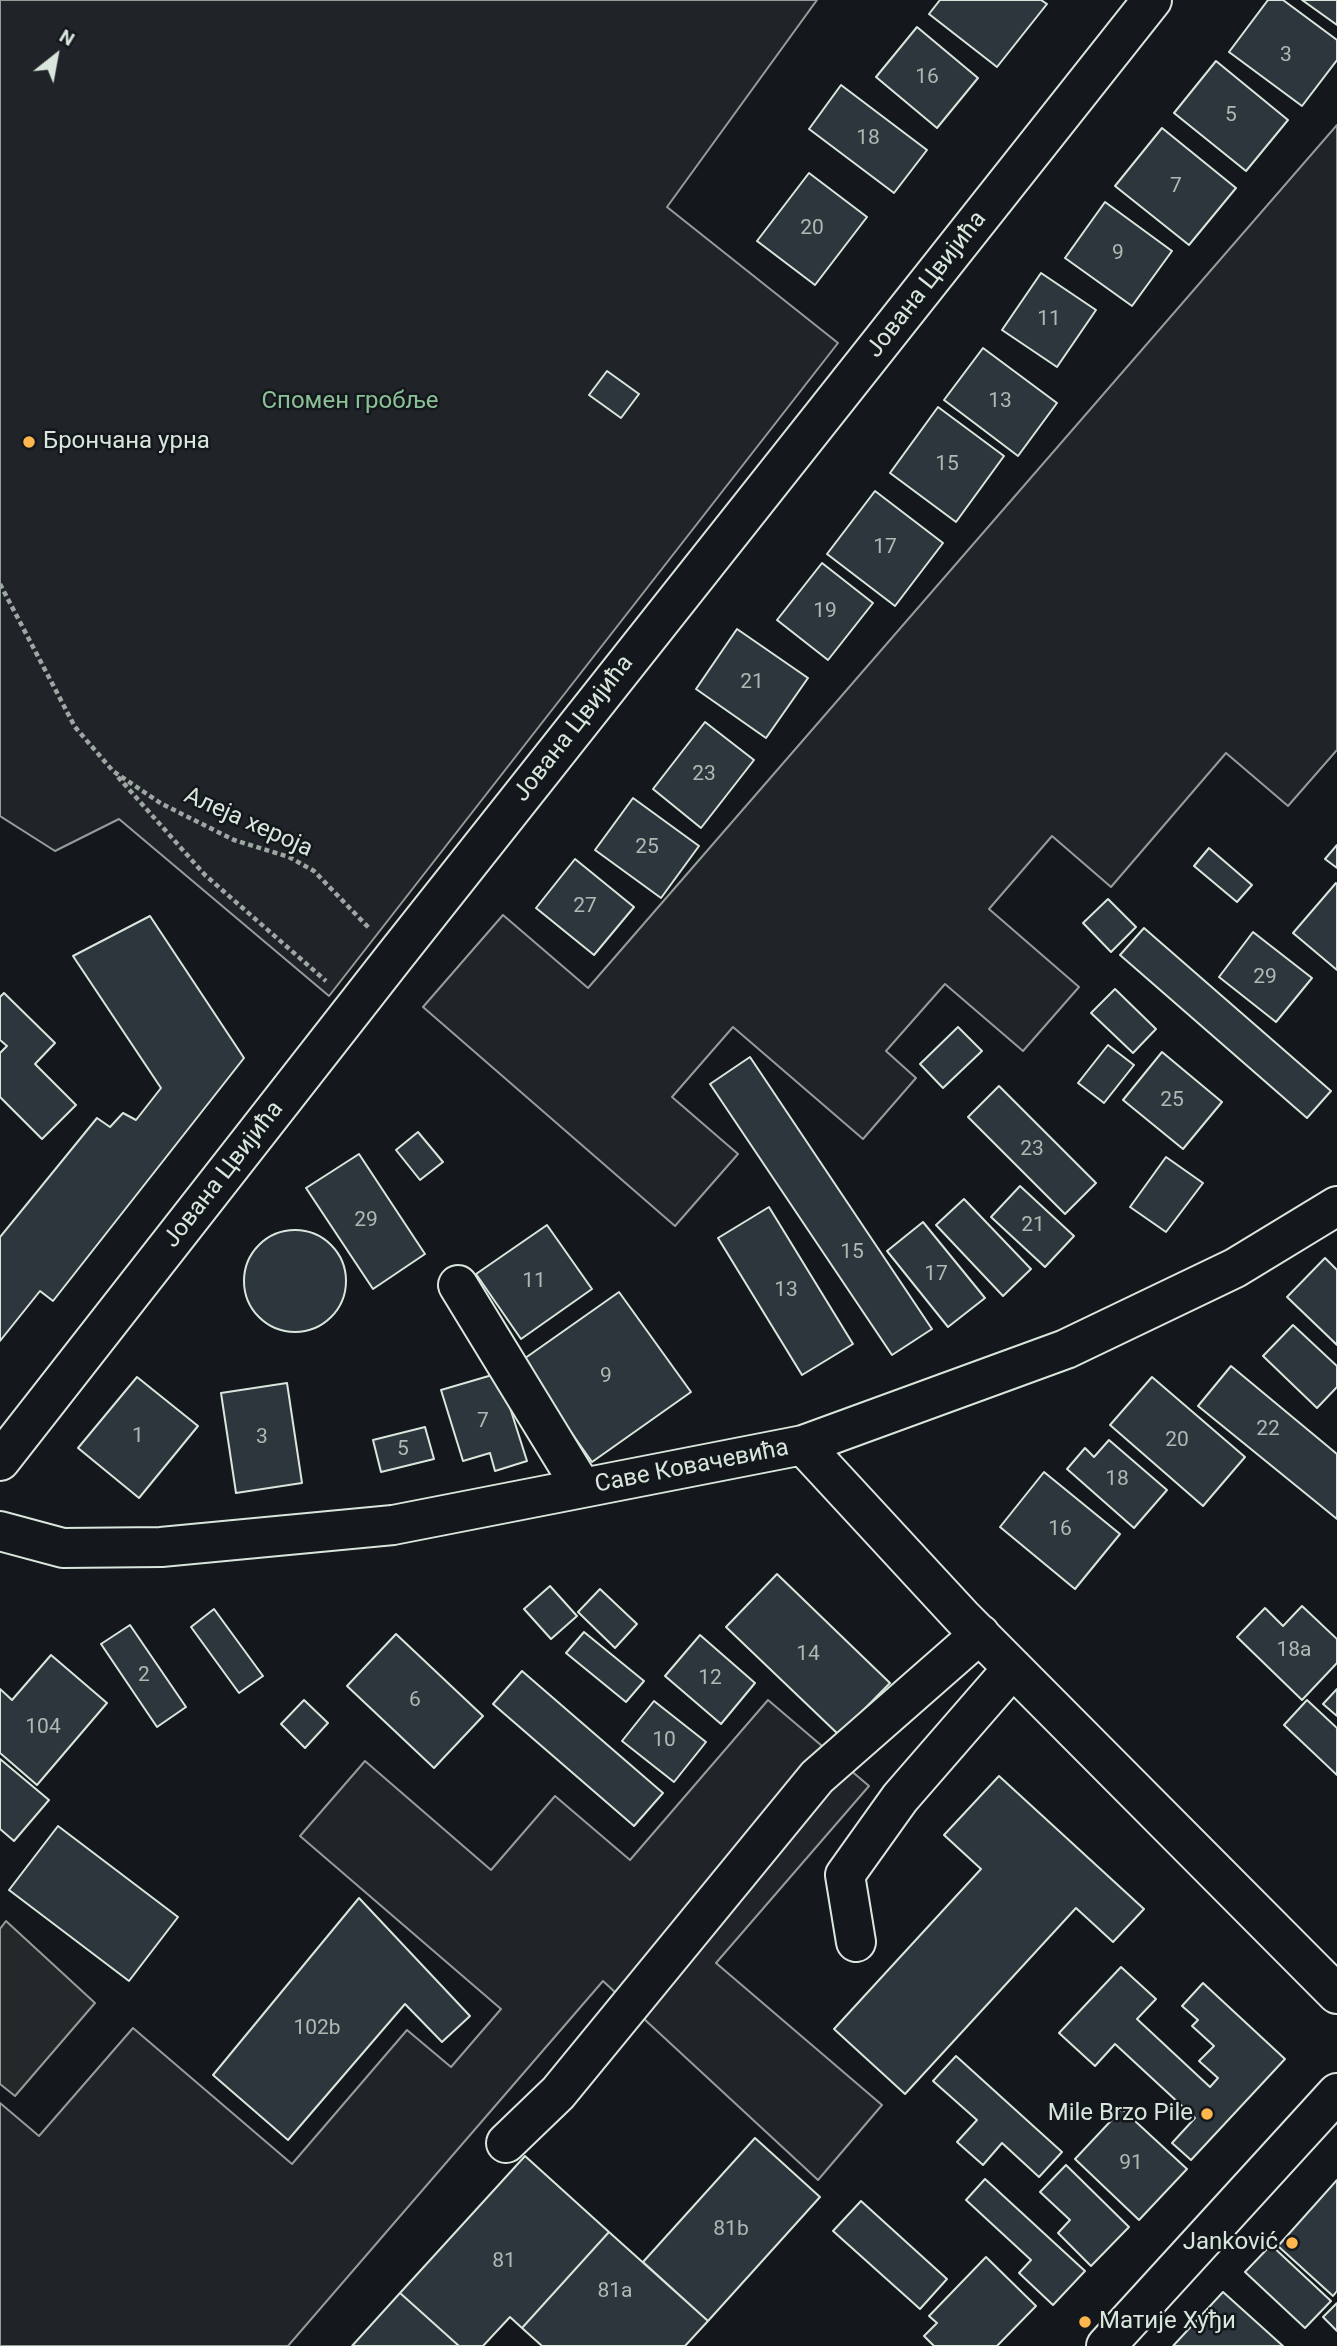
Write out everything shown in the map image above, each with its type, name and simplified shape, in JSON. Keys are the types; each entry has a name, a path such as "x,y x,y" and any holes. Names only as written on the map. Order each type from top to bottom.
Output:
{"street":[{"name":"Јована Цвијића","path":"0,1461 395,956 1152,0"},
{"name":"Саве Ковачевића","path":"0,1531 63,1548 161,1547 393,1525 803,1446 1066,1349 1235,1268 1337,1206"},
{"path":"458,1285 582,1488"},
{"path":"803,1446 1013,1668 1337,1994"},
{"path":"506,2143 558,2093 817,1777 980,1634"},
{"path":"856,1942 845,1875 900,1798 1013,1668"},
{"path":"1106,2346 1337,2093"}],"path":[{"name":"Алеја хероја","path":"0,584 75,727 113,771 162,804 234,840 289,857 314,871 395,956"},
{"path":"113,771 205,875 355,1007"}],"green space":[{"name":"Спомен гробље","path":"0,0 817,0 667,207 838,343 329,996 119,819 55,851 0,816"},
{"path":"1337,125 1337,750 1288,806 1226,753 1111,887 1052,836 989,909 1079,987 1023,1051 945,984 886,1051 916,1078 863,1139 733,1027 672,1097 738,1154 675,1226 423,1007 503,915 588,988"},
{"path":"768,1700 869,1786 716,1963 882,2105 818,2180 603,1981 288,2346 0,2346 0,2103 39,2136 133,2028 292,2164 407,2030 451,2067 501,2009 300,1836 365,1761 491,1870 555,1796 630,1860"}],"shaded area":[{"path":"6,1921 95,2003 15,2096 0,2084 0,1929"}],"building":[{"path":"940,0 1041,0 1047,4 997,67 929,14"},
{"path":"1268,0 1283,0 1337,40 1337,60 1302,106 1229,52"},
{"path":"1302,0 1337,0 1337,25"},
{"path":"917,27 978,78 937,128 876,77"},
{"path":"1216,61 1288,120 1246,171 1174,113"},
{"path":"841,85 927,150 894,193 809,129"},
{"path":"1162,128 1236,188 1189,245 1115,186"},
{"path":"809,173 867,217 815,285 757,241"},
{"path":"1105,202 1172,251 1132,306 1065,258"},
{"path":"1041,273 1096,310 1057,367 1002,330"},
{"path":"983,348 1057,403 1018,456 944,400"},
{"path":"607,371 639,394 621,418 589,395"},
{"path":"938,407 1004,456 956,522 890,473"},
{"path":"875,491 943,543 895,606 827,554"},
{"path":"822,563 873,603 828,660 777,620"},
{"path":"737,629 808,678 766,738 696,689"},
{"path":"705,722 754,760 701,828 653,789"},
{"path":"633,798 699,846 661,898 595,850"},
{"path":"1337,845 1337,868 1325,859"},
{"path":"1209,848 1252,885 1237,902 1194,866"},
{"path":"575,859 634,907 594,955 536,908"},
{"path":"1337,884 1337,970 1293,933"},
{"path":"1108,899 1136,927 1111,952 1083,923"},
{"path":"150,916 244,1058 53,1301 40,1291 0,1341 0,1237 97,1118 110,1127 123,1113 136,1120 161,1088 73,956"},
{"path":"1144,928 1331,1091 1307,1118 1120,955"},
{"path":"1253,932 1312,978 1276,1022 1219,977"},
{"path":"1115,989 1156,1029 1133,1053 1091,1013"},
{"path":"4,993 55,1043 35,1064 76,1105 42,1139 0,1097 0,1053 7,1046 0,1040 0,997"},
{"path":"958,1027 982,1051 943,1088 920,1064"},
{"path":"1108,1045 1134,1065 1104,1103 1078,1083"},
{"path":"1162,1052 1222,1102 1183,1149 1123,1100"},
{"path":"750,1057 932,1329 892,1355 710,1084"},
{"path":"999,1086 1096,1183 1065,1214 968,1117"},
{"path":"418,1132 443,1162 420,1180 396,1150"},
{"path":"359,1154 425,1254 373,1289 306,1188"},
{"path":"1166,1157 1203,1183 1166,1232 1130,1207"},
{"path":"1020,1186 1074,1236 1045,1267 991,1217"},
{"path":"964,1199 1031,1269 1003,1296 936,1225"},
{"path":"769,1207 853,1344 802,1375 718,1238"},
{"path":"923,1222 985,1298 948,1327 887,1251"},
{"path":"547,1225 592,1289 521,1339 476,1274"},
{"path":"295,1230 314,1234 331,1245 342,1262 346,1281 342,1300 331,1317 314,1328 295,1332 276,1328 259,1317 248,1300 244,1281 248,1262 259,1245 276,1234"},
{"path":"1325,1258 1337,1270 1337,1345 1287,1297"},
{"path":"619,1292 691,1392 592,1462 521,1361"},
{"path":"1293,1325 1337,1366 1337,1387 1317,1408 1263,1356"},
{"path":"1231,1366 1337,1454 1337,1519 1198,1406"},
{"path":"499,1373 527,1461 495,1471 490,1453 463,1461 441,1390"},
{"path":"137,1377 198,1426 139,1498 78,1448"},
{"path":"1152,1377 1245,1457 1203,1506 1110,1425"},
{"path":"287,1383 302,1483 236,1493 221,1393"},
{"path":"425,1427 434,1459 381,1472 373,1440"},
{"path":"1109,1440 1167,1490 1134,1528 1067,1469 1085,1448 1094,1457"},
{"path":"1044,1472 1120,1534 1075,1589 1000,1527"},
{"path":"777,1574 890,1683 839,1735 726,1627"},
{"path":"550,1586 577,1616 551,1639 524,1609"},
{"path":"600,1589 637,1624 615,1648 578,1612"},
{"path":"1302,1606 1337,1639 1337,1663 1302,1700 1237,1637 1265,1608 1283,1626"},
{"path":"214,1609 263,1676 239,1693 191,1627"},
{"path":"130,1625 186,1707 157,1727 101,1644"},
{"path":"584,1632 644,1681 626,1702 566,1653"},
{"path":"396,1634 483,1716 434,1768 347,1686"},
{"path":"700,1635 755,1683 721,1724 665,1676"},
{"path":"51,1655 107,1703 37,1785 0,1753 0,1689 12,1700"},
{"path":"522,1671 663,1793 634,1826 493,1704"},
{"path":"1337,1689 1337,1716 1323,1704"},
{"path":"304,1700 328,1723 305,1748 281,1724"},
{"path":"1307,1700 1337,1728 1337,1775 1284,1725"},
{"path":"654,1701 706,1742 674,1782 622,1741"},
{"path":"0,1759 49,1800 14,1841 0,1829"},
{"path":"999,1776 1144,1909 1113,1942 1076,1908 905,2094 834,2029 981,1869 944,1835"},
{"path":"58,1826 178,1917 129,1981 9,1890"},
{"path":"359,1898 470,2016 442,2042 405,2004 288,2140 213,2075"},
{"path":"1121,1967 1156,1999 1137,2019 1210,2087 1218,2078 1199,2061 1214,2046 1192,2026 1198,2020 1182,2006 1203,1983 1285,2059 1191,2160 1172,2143 1195,2118 1115,2044 1095,2066 1059,2033"},
{"path":"956,2056 1062,2152 1039,2177 1002,2143 983,2165 957,2142 977,2120 933,2081"},
{"path":"1122,2109 1187,2169 1139,2220 1075,2159"},
{"path":"755,2138 820,2197 708,2321 643,2262"},
{"path":"525,2156 609,2232 522,2328 510,2317 483,2346 459,2346 400,2293"},
{"path":"1066,2165 1129,2227 1091,2266 1058,2233 1070,2220 1040,2192"},
{"path":"985,2179 1085,2271 1053,2305 1019,2273 1031,2260 966,2200"},
{"path":"1337,2180 1337,2291 1333,2296 1278,2246"},
{"path":"861,2201 947,2279 920,2309 833,2231"},
{"path":"609,2232 708,2321 685,2346 542,2346 522,2328"},
{"path":"1271,2245 1331,2301 1305,2328 1245,2272"},
{"path":"986,2257 1036,2306 997,2346 934,2346 924,2336 937,2323 929,2316"},
{"path":"1223,2292 1283,2346 1173,2346"},
{"path":"400,2293 459,2346 352,2346"},
{"path":"1337,2303 1337,2331 1323,2317"}],"place":[{"name":"Брончана урна","path":"29,442"},
{"name":"Mile Brzo Pile","path":"1207,2114"},
{"name":"Janković","path":"1292,2243"},
{"name":"Матије Хуђи","path":"1085,2322"}]}
